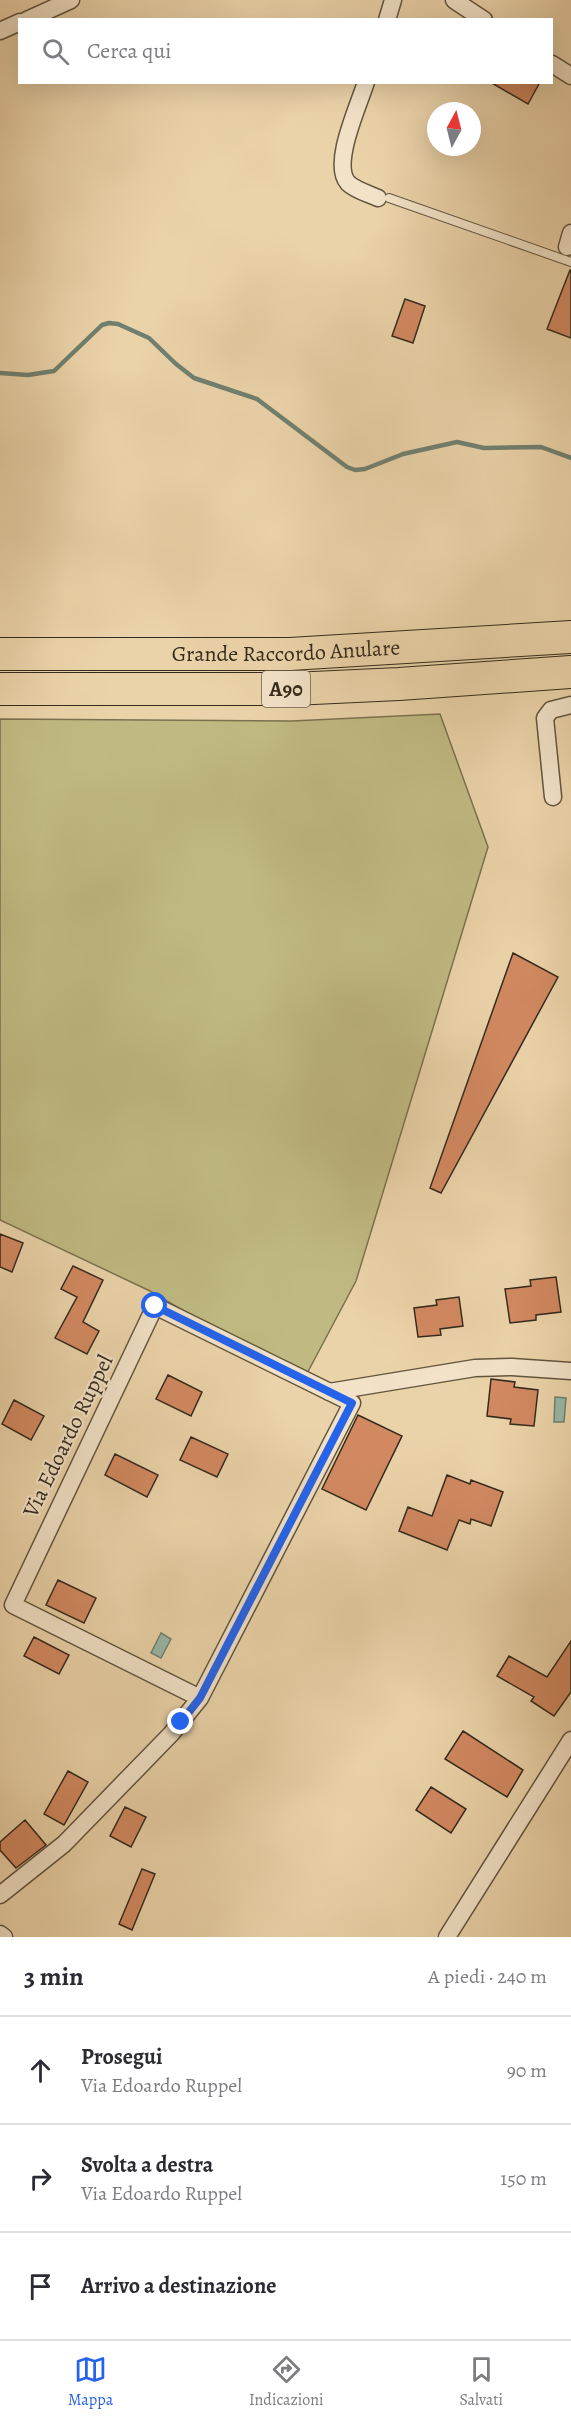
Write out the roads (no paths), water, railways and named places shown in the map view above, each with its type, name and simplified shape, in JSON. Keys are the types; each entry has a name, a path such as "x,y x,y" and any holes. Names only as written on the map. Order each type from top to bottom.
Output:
{"highway":[{"name":"Grande Raccordo Anulare","path":"0,654 290,654 571,637"},
{"name":"Grande Raccordo Anulare","path":"0,689 292,689 571,672"}],"street":[{"path":"31,18 71,0"},
{"path":"388,18 393,0"},
{"path":"454,0 481,18"},
{"path":"0,30 18,23"},
{"path":"553,65 571,76"},
{"path":"365,84 342,155 342,171 349,184 383,198"},
{"path":"554,798 545,718 551,710 571,705"},
{"name":"Via Edoardo Ruppel","path":"0,1895 64,1844 176,1728 200,1698 352,1403 155,1306 13,1605 200,1698"},
{"path":"329,1392 476,1368 512,1367 571,1371"},
{"path":"447,1937 571,1740"},
{"path":"0,1934 4,1937"}],"lane":[{"path":"383,198 570,247"}],"waterway":[{"path":"0,373 28,375 54,371 102,325 118,324 149,338 194,378 257,399 347,467 355,470 365,469 403,454 457,442 484,448 541,447 571,458"}]}
